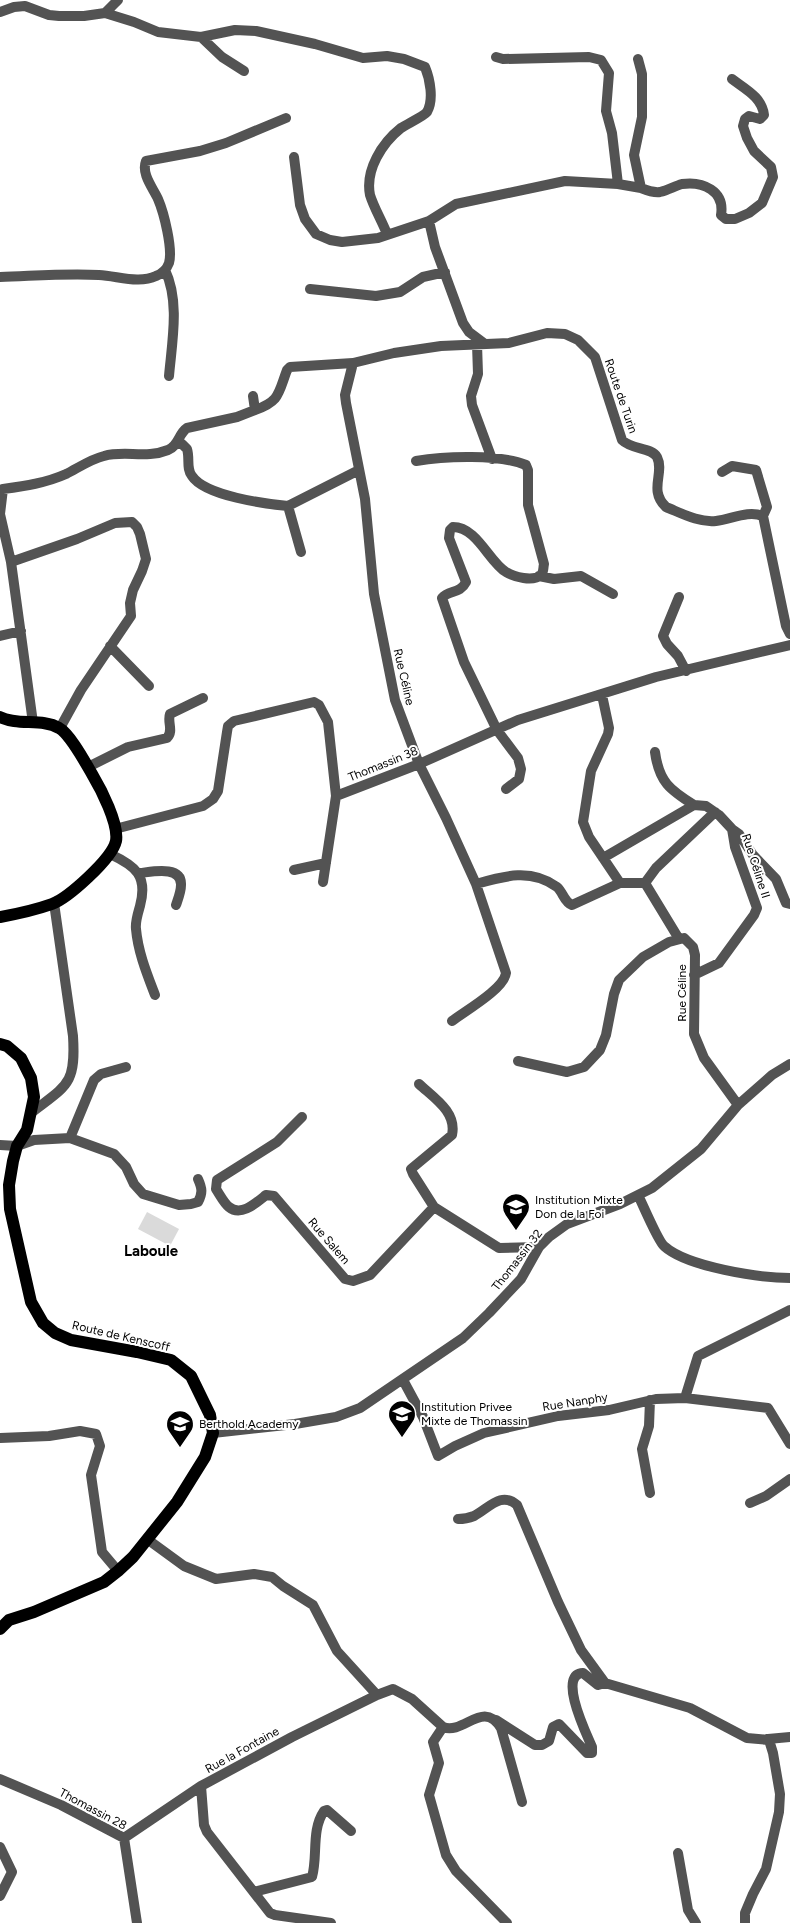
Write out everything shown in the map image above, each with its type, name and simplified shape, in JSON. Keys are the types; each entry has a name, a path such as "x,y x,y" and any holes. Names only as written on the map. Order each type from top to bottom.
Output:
{"main road":[{"path":"0,717 7,721 50,724 60,728 77,749 97,783 112,818 116,840 110,854 94,872 54,903 19,914 0,917"},
{"name":"Route de Kenscoff","path":"0,1044 7,1046 21,1058 31,1078 34,1097 27,1130 18,1146 9,1185 10,1209 31,1302 43,1323 55,1333 70,1340 170,1360 191,1376 210,1415 214,1433"},
{"path":"0,1629 9,1620 34,1612 104,1582 118,1571 177,1502 206,1457 214,1433"}],"street":[{"path":"105,13 118,0"},
{"path":"0,12 14,7 25,6 49,15 59,16 84,16 105,13 158,32 201,37 235,30 256,32 315,44 363,58 387,56 425,66 430,89 428,111 425,115 416,118 398,131 382,148 371,168 370,194 387,234"},
{"path":"201,37 222,57 244,70"},
{"path":"496,57 503,59 589,57 601,60 609,73 606,111 612,133 618,184"},
{"path":"638,59 642,74 642,117 634,155 641,188"},
{"path":"294,157 300,205 305,219 316,234 330,240 342,242 378,238 429,221 456,204 565,181 618,184 658,192 681,184 698,183 715,192 721,202 721,215 726,219 735,219 749,213 762,203 773,177 771,167 754,151 743,126 744,119 749,116 760,118 764,115 763,109 756,97 732,79"},
{"path":"0,278 99,275 142,280 158,275 165,270 169,263 170,254 166,225 159,201 144,172 146,161 217,146 286,118"},
{"path":"429,221 435,247 463,323 478,344 478,374 471,396 472,405 492,459"},
{"path":"165,270 170,280 173,316 169,376"},
{"path":"310,289 350,294 384,295 400,292 423,277 445,272"},
{"name":"Route de Turin","path":"478,344 509,343 548,334 564,334 578,340 595,357 622,440 631,447 652,452 657,456 657,493 662,502 674,510 704,521 716,521 755,513 763,516"},
{"path":"33,723 11,562 0,514 3,489 39,484 102,456 128,454 140,456 168,450 177,444 181,433 187,428 237,417 273,402 277,397 286,370 290,367 353,363 394,353 441,346 478,344"},
{"name":"Rue Céline","path":"353,363 345,395 365,499 374,594 395,700 419,764 476,884 504,966 505,978 498,986 452,1021"},
{"path":"253,396 254,410"},
{"path":"177,444 182,444 187,449 190,472 196,481 214,490 248,501 288,506 359,470"},
{"path":"416,461 438,457 492,459 520,462 526,465 528,470 528,504 544,564 543,572 540,576"},
{"path":"722,472 732,466 756,470 767,508 763,516 786,626 790,634"},
{"path":"288,506 302,552"},
{"path":"11,562 77,539 115,523 132,522 137,526 146,559 133,590 130,603 131,616 81,690 60,728"},
{"path":"506,789 519,779 521,769 518,758 497,730 464,662 442,602 444,595 460,590 466,582 449,538 450,530 453,527 463,529 475,538 506,572 531,578 540,576 554,579 581,576 613,594"},
{"path":"679,597 663,636 667,644 678,656 686,671"},
{"path":"0,636 21,630"},
{"name":"Thomassin 38","path":"115,829 203,806 213,799 221,783 227,732 234,720 308,702 314,702 319,705 328,722 336,796 419,764 518,720 656,677 790,645"},
{"path":"110,646 149,686"},
{"path":"602,695 609,728 591,771 583,822 589,836 620,883"},
{"path":"88,767 128,747 167,738 171,730 168,716 203,698"},
{"path":"603,858 694,806 677,794 661,776 657,768 655,752"},
{"path":"323,882 336,796"},
{"name":"Rue Céline II","path":"694,806 706,806 732,829 735,847 757,908 754,915 719,963 694,975"},
{"path":"476,884 518,874 534,876 558,888 568,903 572,905 620,883 645,883 656,868 715,812"},
{"path":"732,829 739,834 753,855 776,879 786,903 790,904"},
{"path":"110,854 128,862 140,873 144,893 135,926 143,964 154,996"},
{"path":"294,870 326,863"},
{"path":"140,873 163,871 176,874 181,881 182,887 176,905"},
{"name":"Rue Céline","path":"645,883 679,939 684,938 693,947 694,1034 704,1058 738,1105"},
{"path":"30,1112 63,1088 72,1073 74,1058 73,1036 54,903"},
{"path":"518,1061 567,1072 584,1067 600,1050 606,1036 614,994 619,980 643,957 669,942 679,939"},
{"name":"Thomassin 32","path":"214,1433 296,1424 336,1417 360,1408 463,1338 490,1313 521,1279 539,1247 549,1237 567,1224 588,1218 652,1188 701,1149 738,1105 772,1075 790,1064"},
{"path":"70,1138 94,1080 101,1074 126,1067"},
{"path":"419,1084 448,1112 454,1127 452,1135 411,1169 434,1207 499,1248 539,1247"},
{"name":"Rue Salem","path":"302,1117 276,1142 217,1180 216,1190 229,1207 238,1210 250,1208 266,1196 274,1196 345,1279 353,1281 370,1275 434,1207"},
{"path":"0,1145 18,1146 34,1140 70,1138 114,1154 126,1167 134,1184 143,1194 179,1205 198,1202 202,1194 202,1187 198,1179"},
{"path":"638,1195 663,1246 700,1263 746,1275 790,1279"},
{"path":"685,1398 698,1356 790,1310"},
{"name":"Rue Nanphy","path":"403,1380 423,1417 438,1456 484,1433 558,1416 609,1410 650,1400 685,1398 768,1408 790,1444"},
{"path":"650,1400 649,1426 642,1449 650,1493"},
{"path":"0,1438 49,1436 80,1431 96,1434 100,1446 91,1475 102,1552 118,1571"},
{"path":"750,1503 766,1496 790,1479"},
{"path":"458,1519 474,1516 502,1499 512,1501 517,1505 558,1602 581,1650 605,1683"},
{"path":"147,1539 184,1566 216,1578 254,1574 272,1578 313,1605 337,1651 377,1695"},
{"path":"507,1923 456,1871 446,1855 429,1795 439,1763 433,1742 443,1727 449,1729 456,1728 479,1717 488,1717 496,1720 535,1745 542,1745 549,1741 553,1727 559,1724 586,1753 590,1754 592,1747 573,1698 573,1678 577,1674 583,1673 598,1685 605,1683 690,1708 747,1738 768,1739 790,1736"},
{"name":"Rue la Fontaine","path":"124,1838 201,1786 292,1737 393,1689 402,1692 443,1727"},
{"path":"496,1720 501,1728 522,1802"},
{"path":"745,1923 745,1913 766,1869 779,1812 780,1794 773,1753 768,1739"},
{"name":"Thomassin 28","path":"0,1779 61,1805 124,1838 137,1923"},
{"path":"201,1786 204,1825 207,1832 270,1912 275,1915 331,1923"},
{"path":"254,1892 312,1877 320,1819 324,1811 327,1810 351,1831"},
{"path":"0,1847 12,1872 0,1896"},
{"path":"678,1854 688,1910 696,1923"}],"shaded area":[{"path":"147,1212 179,1229 170,1246 138,1229"}],"place":[{"name":"Institution Mixte Don de la Foi","path":"516,1231"},
{"name":"Institution Privee Mixte de Thomassin","path":"402,1438"},
{"name":"Berthold Academy","path":"180,1448"}],"district":[{"name":"Laboule","path":"151,1251"}]}
